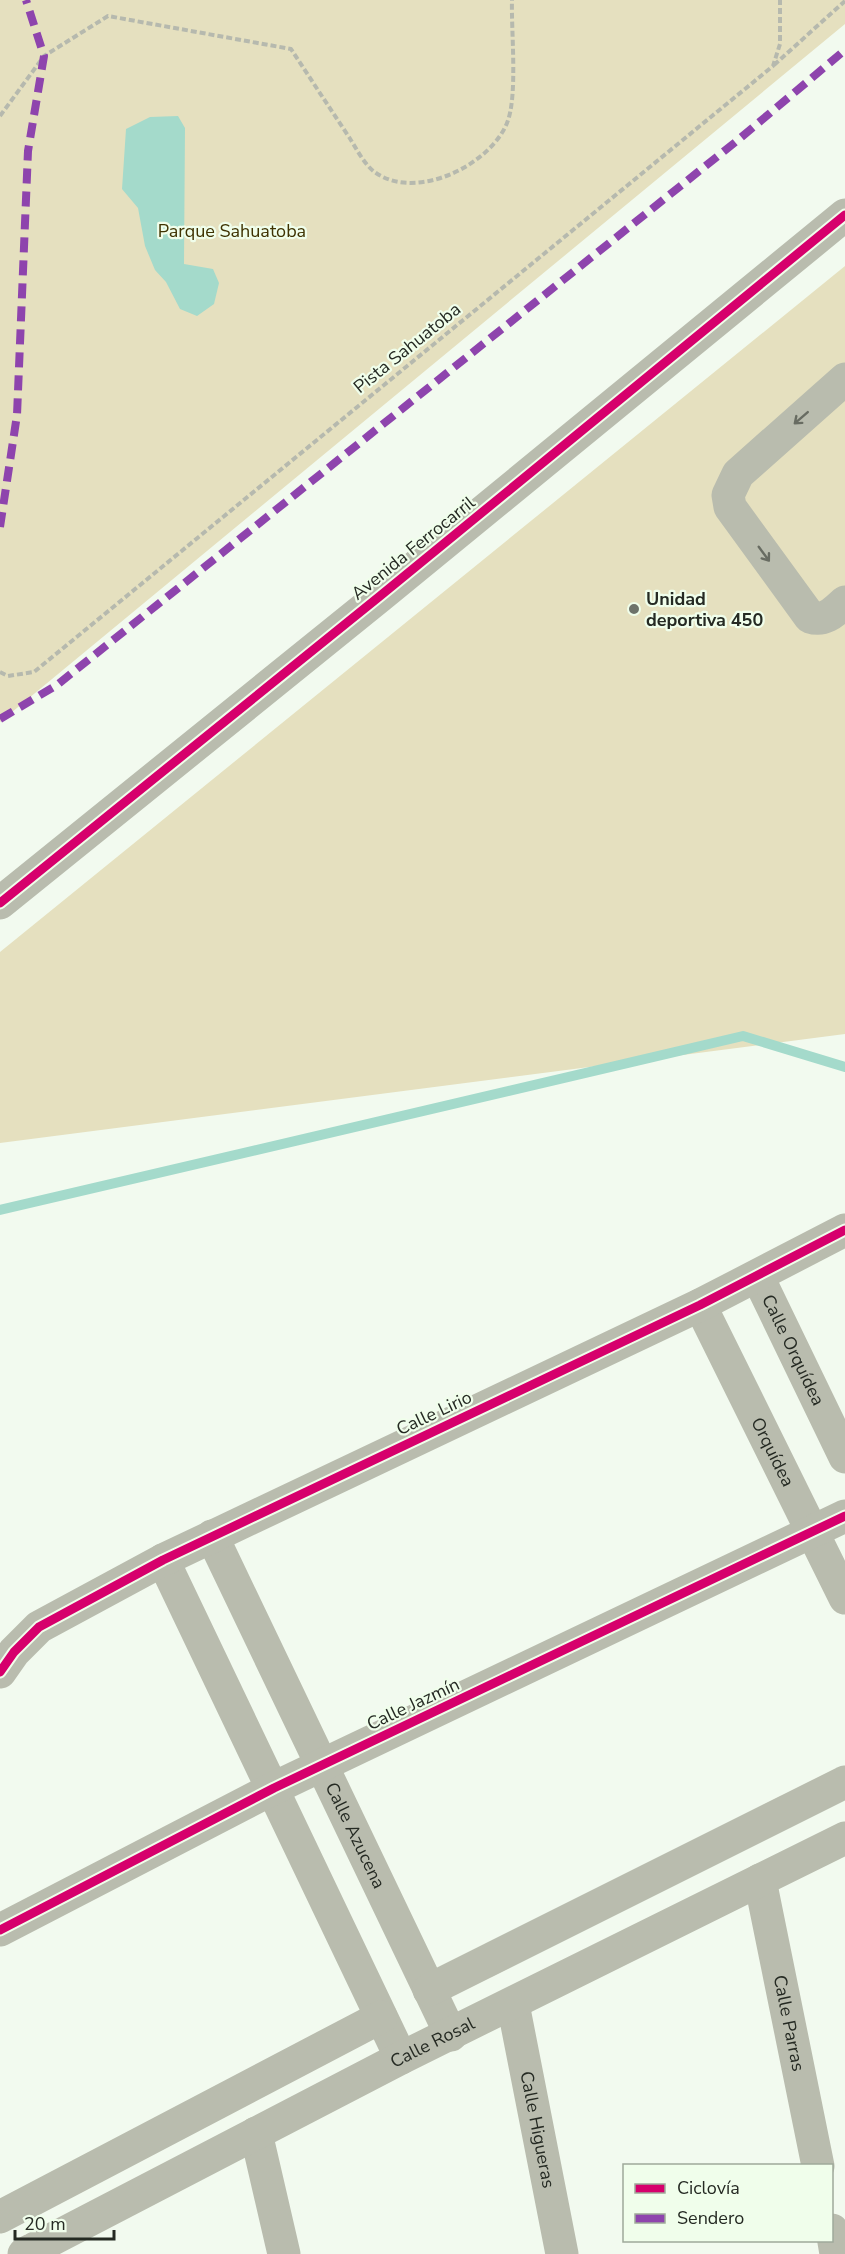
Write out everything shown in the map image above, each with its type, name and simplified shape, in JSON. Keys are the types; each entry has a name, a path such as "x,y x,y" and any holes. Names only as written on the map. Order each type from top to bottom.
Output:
{"street":[{"name":"Avenida Ferrocarril","path":"0,903 390,589 845,215"},
{"path":"845,379 738,474 728,495 730,507 810,617 818,620 828,617 845,602"},
{"name":"Calle Lirio","path":"0,1672 14,1653 39,1627 163,1560 758,1277 845,1230"},
{"name":"Calle Orquídea","path":"758,1277 845,1457"},
{"name":"Orquídea","path":"700,1305 845,1598"},
{"name":"Calle Jazmín","path":"0,1930 274,1788 845,1516"},
{"name":"Calle Azucena","path":"212,1536 451,2035"},
{"path":"163,1560 274,1788 401,2058"},
{"path":"429,1990 845,1782"},
{"name":"Calle Rosal","path":"24,2254 401,2058 845,1838"},
{"name":"Calle Parras","path":"760,1880 818,2164"},
{"name":"Calle Higueras","path":"513,2004 562,2254"},
{"path":"0,2217 381,2017"},
{"path":"256,2133 285,2254"}],"path":[{"path":"0,116 44,56 108,16 291,49 376,173 402,182 428,183 452,174 480,156 507,123 512,95 512,0"},
{"path":"773,66 780,44 780,0"}],"green space":[{"name":"Parque Sahuatoba","path":"0,0 845,0 845,24 0,722"},
{"name":"Unidad deportiva 450","path":"845,266 845,1034 0,1143 0,952"}],"water":[{"path":"178,116 185,128 184,264 213,269 219,283 214,304 197,316 180,309 166,282 155,270 145,246 138,208 122,189 126,129 150,117"}],"waterway":[{"path":"0,1210 743,1036 845,1067"}],"marked path":[{"path":"0,527 17,415 28,151 44,56 26,0"},
{"path":"0,719 57,685 738,140 845,50"}],"cycle path":[{"path":"0,903 380,596 845,215"},
{"path":"0,1672 14,1652 39,1627 163,1560 700,1305 845,1230"},
{"path":"0,1930 274,1788 845,1516"}],"place":[{"name":"Unidad deportiva 450","path":"634,609"}]}
